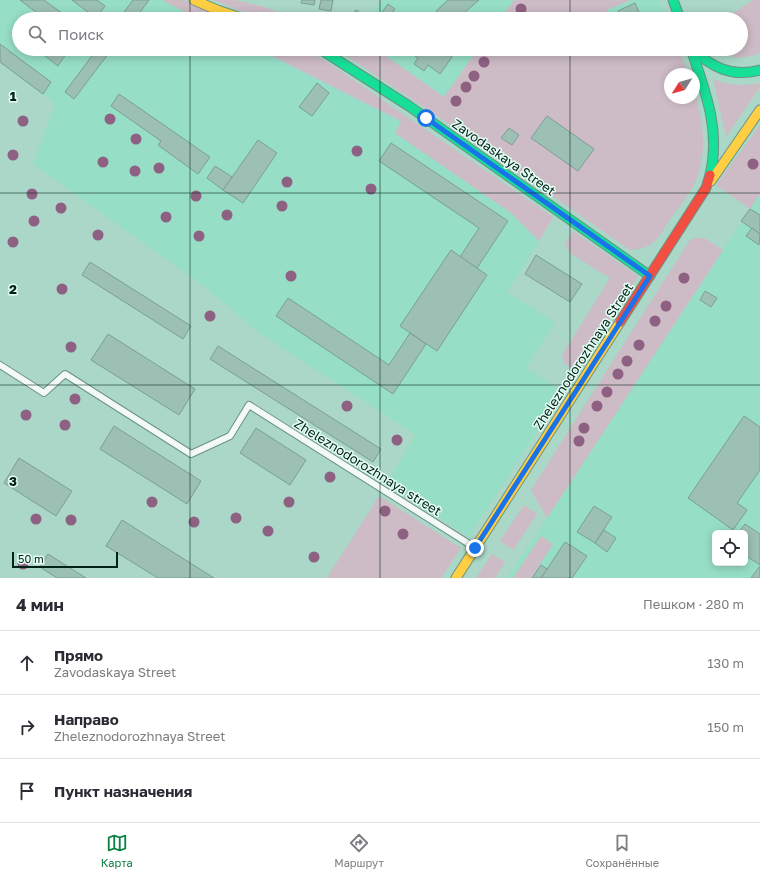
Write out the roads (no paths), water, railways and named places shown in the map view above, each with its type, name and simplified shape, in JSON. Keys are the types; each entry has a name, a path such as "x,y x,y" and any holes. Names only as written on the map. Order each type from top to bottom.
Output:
{"main road":[{"path":"194,0 223,12"},
{"path":"673,0 677,12"},
{"name":"Zavodaskaya Street","path":"331,56 409,106 650,276"},
{"name":"Zheleznodorozhnaya Street","path":"456,578 706,188 712,163 714,146 713,128 705,89 693,56"},
{"path":"699,56 718,69 742,73 760,70"},
{"path":"706,188 760,110"}],"lane":[{"name":"Zheleznodorozhnaya street","path":"0,365 44,393 65,374 191,454 230,436 249,405 475,548"}]}
